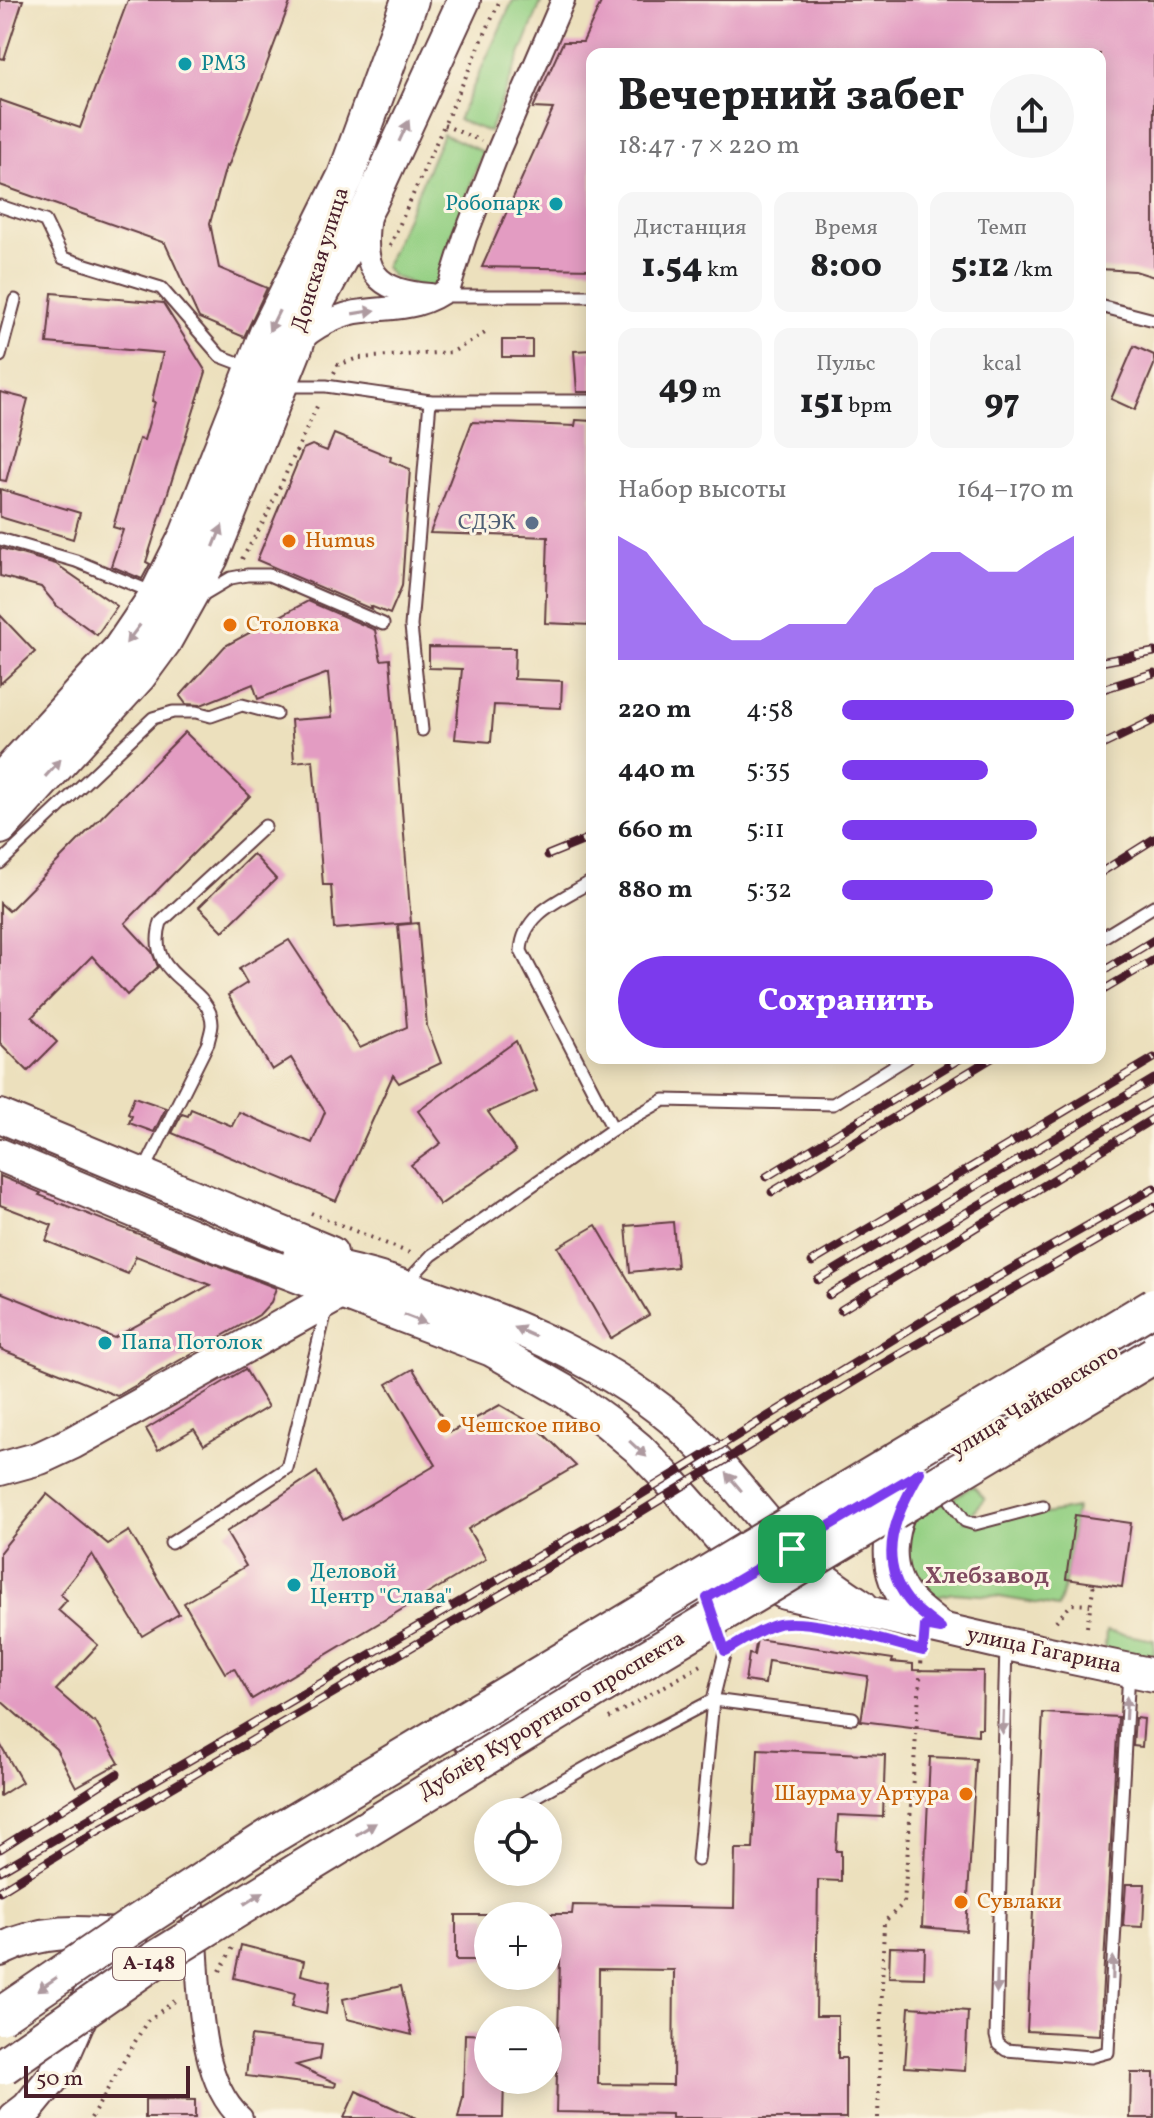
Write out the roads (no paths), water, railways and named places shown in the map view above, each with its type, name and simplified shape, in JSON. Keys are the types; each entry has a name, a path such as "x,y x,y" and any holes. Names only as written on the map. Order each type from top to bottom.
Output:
{"main road":[{"path":"0,826 138,675 163,641 169,603 188,535 266,379 268,333 346,176 410,0"},
{"name":"Донская улица","path":"266,379 295,345 371,204 464,0"},
{"name":"Донская улица","path":"295,345 346,176"},
{"path":"0,783 120,651 169,603"},
{"path":"0,1116 318,1246 394,1283"},
{"path":"0,1133 224,1229 313,1262 394,1283 523,1330 585,1361 675,1421 710,1454 792,1549 832,1586 871,1612"},
{"name":"улица Гагарина","path":"0,1155 218,1246 331,1298 492,1350 564,1391 638,1448 751,1573 785,1593 1142,1673"},
{"path":"0,1469 40,1458 72,1443 331,1298"},
{"name":"Дублёр Курортного проспекта","path":"0,2016 276,1833 1154,1306"},
{"name":"улица Чайковского","path":"15,2118 28,2108 55,2075 108,1954 192,1900 792,1549 1154,1329"},
{"name":"Дублёр Курортного проспекта","path":"2,2067 155,1960 300,1870 1154,1355"},
{"path":"924,1469 898,1512 890,1542 892,1566 899,1587 910,1603 941,1629"},
{"name":"А-148","path":"0,1950 23,1939 57,1932 134,1936"}],"street":[{"path":"295,345 307,334 338,318 361,311 420,305 449,288 499,149 563,0"},
{"path":"371,204 365,242 368,260 376,276 404,293 439,296"},
{"path":"192,1900 201,2006 213,2076 229,2107 241,2118"}],"lane":[{"path":"0,206 45,221 63,258 161,288 220,356 266,379 288,386 326,386 430,401 586,401"},
{"path":"439,296 586,296"},
{"path":"0,356 15,300"},
{"path":"1106,308 1154,320"},
{"path":"422,730 411,626 430,401"},
{"path":"0,539 76,561 169,603 231,578 269,575 383,624"},
{"path":"0,863 153,718 173,712 196,712 211,716 242,705 276,714"},
{"path":"142,1175 208,1043 212,1023 207,1007 163,963 156,939 161,922 265,826"},
{"path":"586,885 532,918 521,938 521,951 613,1129"},
{"path":"1106,935 1154,906"},
{"path":"394,1283 613,1129 664,1100 833,1104 897,1064"},
{"path":"171,1543 287,1468 331,1298"},
{"path":"924,1469 965,1521 975,1524 1043,1506"},
{"path":"698,1860 713,1700 725,1651 707,1598"},
{"path":"1006,1644 996,2036 998,2044 1006,2050 1090,2057 1108,2052 1142,1673"},
{"path":"533,1798 713,1700 853,1718"}],"railway":[{"path":"1106,661 1154,652"},
{"path":"1106,688 1154,673"},
{"path":"1106,743 1154,720"},
{"path":"548,855 586,839"},
{"path":"1106,869 1154,839"},
{"path":"1106,969 1154,940"},
{"path":"1106,988 1154,960"},
{"path":"812,1262 1154,1058"},
{"path":"766,1177 951,1064"},
{"path":"772,1192 982,1064"},
{"path":"818,1280 1154,1079"},
{"path":"829,1295 1154,1100"},
{"path":"841,1310 1154,1118"},
{"path":"0,1871 593,1524 952,1303 1154,1188"},
{"path":"0,1891 601,1536 876,1368 1154,1207"},
{"path":"0,1849 117,1774"}],"place":[{"name":"РМЗ","path":"185,64"},
{"name":"Робопарк","path":"556,204"},
{"name":"СДЭК","path":"532,523"},
{"name":"Humus","path":"289,541"},
{"name":"Столовка","path":"230,625"},
{"name":"Папа Потолок","path":"105,1343"},
{"name":"Чешское пиво","path":"444,1426"},
{"name":"Деловой Центр \"Слава\"","path":"294,1585"},
{"name":"Шаурма у Артура","path":"966,1794"},
{"name":"Сувлаки","path":"961,1902"}],"district":[{"name":"Хлебзавод","path":"987,1577"}]}
